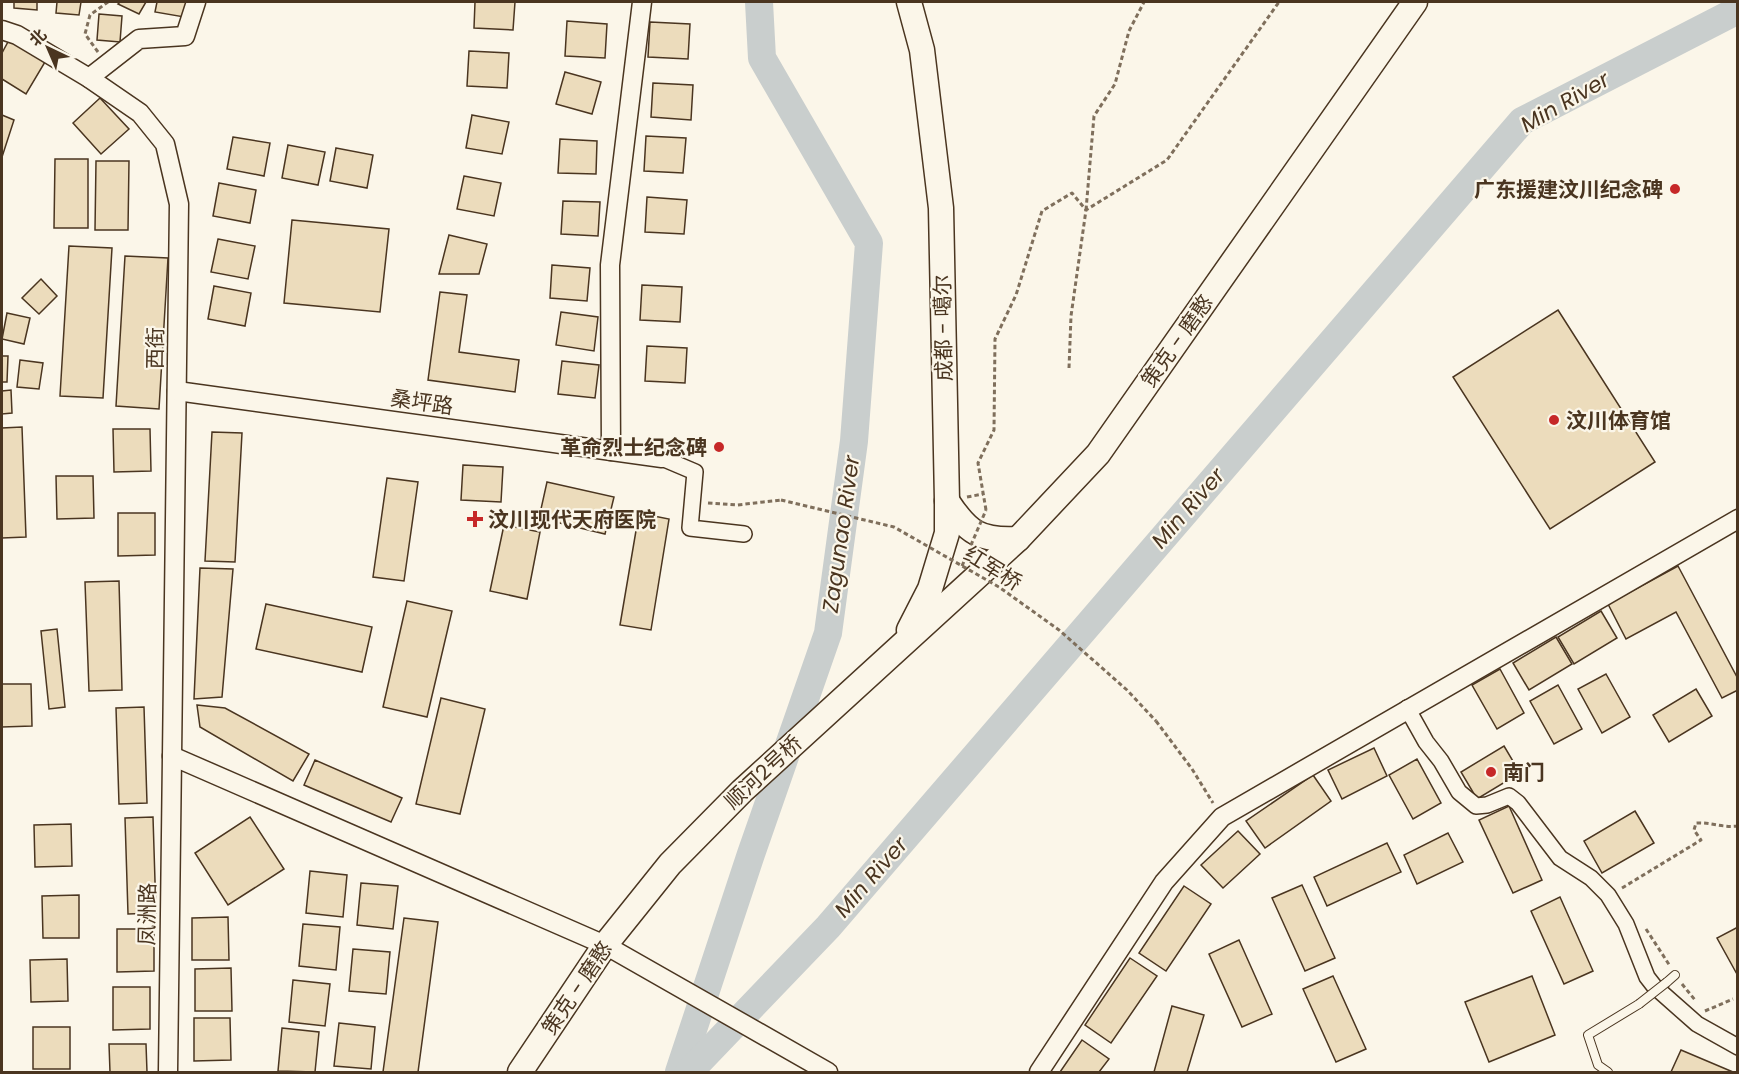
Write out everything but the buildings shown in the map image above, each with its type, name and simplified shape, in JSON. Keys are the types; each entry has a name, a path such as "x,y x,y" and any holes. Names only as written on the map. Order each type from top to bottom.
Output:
{"highway":[{"name":"成都 - 噶尔","path":"898,647 930,590 946,533 947,511 941,208 922,50 909,2"},
{"name":"策克 - 磨憨","path":"898,647 1018,539 1098,454 1415,2"},
{"path":"947,511 956,515 967,527 983,537 997,540 1018,539"},
{"name":"顺河2号桥","path":"636,906 670,864 741,791 898,647"},
{"name":"策克 - 磨憨","path":"520,1072 605,945 636,906"}],"street":[{"path":"89,78 139,39 185,36 196,2"},
{"path":"611,451 610,265 642,2"},
{"name":"西街","path":"2,30 17,35 89,78 140,113 165,144 179,204 172,756"},
{"name":"桑坪路","path":"177,391 662,458"},
{"path":"662,458 695,472 690,528 744,534"},
{"path":"1039,1072 1164,882 1222,817 1737,519"},
{"path":"1407,708 1459,792 1476,806 1487,805 1509,796 1518,803 1560,858 1591,878 1608,895 1626,924 1647,977 1654,986 1696,1024 1737,1047"},
{"path":"172,756 605,945 828,1072"},
{"name":"凤洲路","path":"168,1072 172,756"}],"lane":[{"path":"1608,1072 1598,1065 1588,1035 1640,1004 1676,975"}],"path":[{"path":"107,64 85,34 90,15 108,2"},
{"path":"1069,368 1071,316 1086,210 1094,116 1114,84 1129,31 1144,2"},
{"path":"1086,210 1167,160 1280,2"},
{"path":"962,566 986,510 978,463 994,430 994,339 1016,295 1042,211 1072,193 1086,210"},
{"name":"红军桥","path":"692,502 737,505 781,500 894,527 999,587 1059,630 1127,690 1156,721 1192,769 1222,817"},
{"path":"1621,890 1701,840 1694,830 1696,823 1729,828 1737,826"},
{"path":"1645,928 1696,1002"},
{"path":"1703,1011 1733,999"}],"waterway":[{"name":"Zagunao River","path":"679,1072 751,854 828,633 854,441 869,243 762,58 759,2"},
{"name":"Min River","path":"689,1072 828,927 1522,121 1738,10"}],"place":[{"name":"广东援建汶川纪念碑","path":"1675,189"},
{"name":"汶川体育馆","path":"1554,420"},
{"name":"革命烈士纪念碑","path":"719,447"},
{"name":"汶川现代天府医院","path":"475,519"},
{"name":"南门","path":"1491,772"}]}
